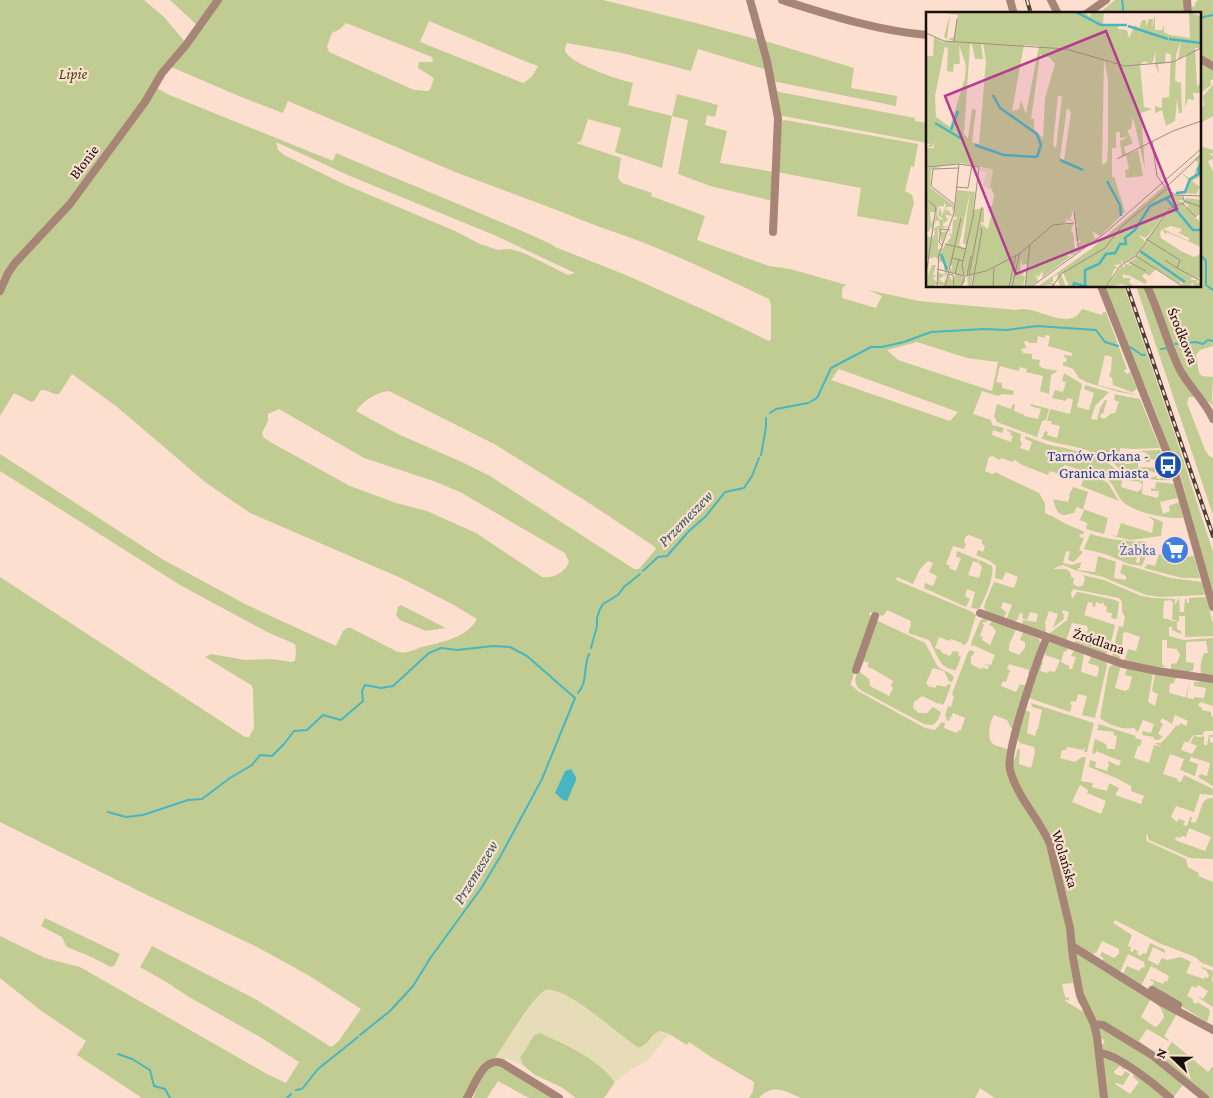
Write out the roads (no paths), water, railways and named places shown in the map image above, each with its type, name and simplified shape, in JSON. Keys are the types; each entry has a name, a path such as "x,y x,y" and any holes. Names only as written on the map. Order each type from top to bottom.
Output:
{"street":[{"name":"Błonie","path":"0,291 15,263 70,204 145,102 162,73 186,45 218,0"},
{"path":"750,0 767,61 778,118 773,232"},
{"path":"782,0 832,16 894,31 926,35"},
{"path":"1051,0 1057,12"},
{"path":"1089,12 1106,0"},
{"path":"1200,59 1213,66"},
{"path":"1102,288 1178,481 1213,607"},
{"name":"Środkowa","path":"1148,288 1181,371 1205,404 1213,419"},
{"name":"Źródlana","path":"980,613 1124,665 1213,680"},
{"path":"856,670 875,616"},
{"name":"Wolańska","path":"1046,637 1025,699 1010,753 1009,767 1025,802 1050,844 1070,928 1080,995 1094,1024 1104,1098"},
{"path":"1072,946 1141,989 1210,1028"},
{"path":"1094,1024 1103,1024 1152,1055 1205,1098"},
{"path":"1099,1053 1111,1056 1134,1070 1170,1098"},
{"path":"467,1098 482,1071 490,1061 502,1063 559,1098"}],"water":[{"path":"571,769 576,780 567,801 555,793 565,771"}],"waterway":[{"path":"1122,0 1123,12"},
{"path":"1200,18 1213,15"},
{"path":"1200,254 1206,261 1206,285 1213,290"},
{"path":"882,347 904,342 931,332 984,329 1007,330 1037,326 1096,330 1105,342 1118,346"},
{"path":"1175,344 1196,342 1203,344 1208,340 1213,341"},
{"path":"810,402 817,398 831,368 871,347 881,347"},
{"path":"1130,347 1145,355"},
{"path":"1161,349 1167,348"},
{"path":"770,413 776,409 808,403"},
{"name":"Przemeszew","path":"761,455 766,418"},
{"name":"Przemeszew","path":"643,571 658,557 667,556 689,531 706,516 725,492 744,488 752,476 759,458"},
{"name":"Przemeszew","path":"599,611 603,604 618,595 624,587 640,574"},
{"name":"Przemeszew","path":"591,648 599,612"},
{"path":"108,812 126,817 143,815 188,800 202,799 230,778 252,765 260,755 272,756 294,731 307,730 323,715 341,720 363,701 362,691 365,685 381,688 393,686 429,653 441,648 457,650 493,646 510,647 527,656 575,698"},
{"name":"Przemeszew","path":"578,693 583,684 589,654"},
{"name":"Przemeszew","path":"360,1035 390,1011 413,986 431,957 482,887 542,779 575,698"},
{"name":"Przemeszew","path":"296,1090 302,1089 318,1069 358,1037"},
{"path":"118,1054 132,1059 150,1070 154,1086 165,1089 170,1098"},
{"name":"Przemeszew","path":"287,1098 291,1094"}],"railway":[{"path":"1027,0 1030,12"},
{"path":"1128,288 1213,536"}],"place":[{"name":"Tarnów Orkana - Granica miasta","path":"1168,465"},
{"name":"Żabka","path":"1175,550"}],"park label":[{"name":"Lipie","path":"73,74"}]}
